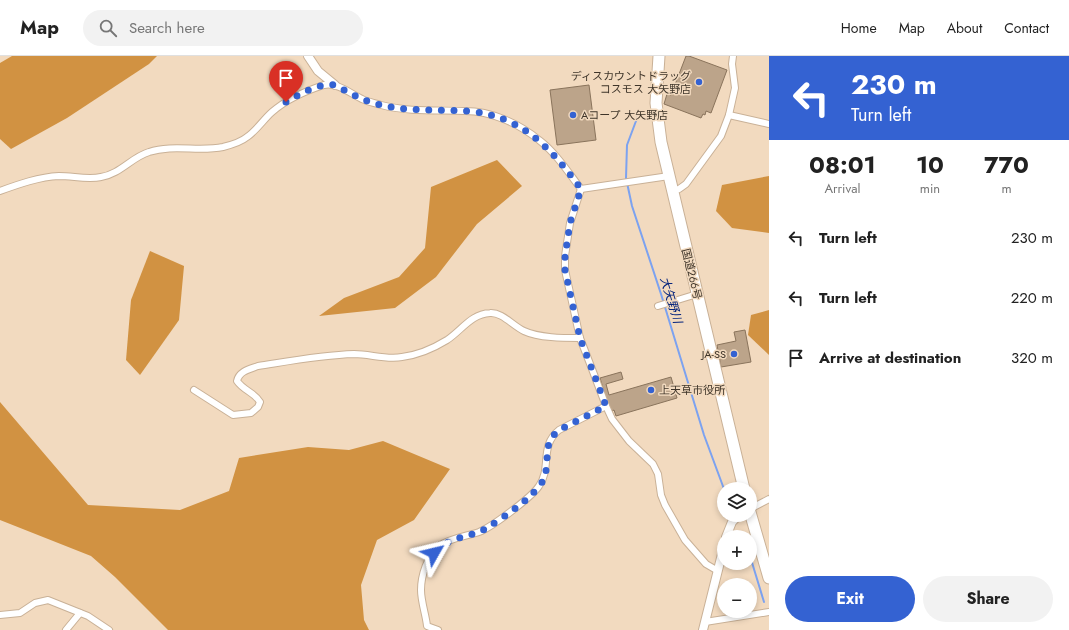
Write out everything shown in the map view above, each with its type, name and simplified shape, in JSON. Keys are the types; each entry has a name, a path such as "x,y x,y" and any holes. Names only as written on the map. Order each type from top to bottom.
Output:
{"highway":[{"name":"国道266号","path":"659,56 656,85 657,121 661,142 742,482"},
{"path":"753,522 769,578"}],"street":[{"path":"308,56 318,71 334,85 363,100 382,105 415,110 474,111 488,113 504,119 539,140 561,162 581,189"},
{"path":"672,191 679,189 686,184 721,136 729,115 734,88 732,64 733,56"},
{"path":"0,192 42,178 60,176 98,178 110,176 147,152 161,149 198,149 222,147 235,143 247,138 272,113 286,102 302,93 326,85 334,85"},
{"path":"729,115 769,124"},
{"path":"581,189 669,176"},
{"path":"581,189 570,223 565,256 565,270 580,338 606,406 629,441 653,464 658,474 661,496 685,540 706,564 718,571 704,626 769,612"},
{"path":"658,306 697,294"},
{"path":"194,390 233,415 251,413 258,407 260,402 257,396 241,387 237,381 238,377 246,370 258,366 337,355 357,354 402,357 428,350 448,339 476,316 488,313 496,312 525,331 553,338 580,338"},
{"path":"438,630 427,626 421,592 423,573 439,546 480,531 528,499 540,486 545,475 547,451 549,441 553,434 606,406"},
{"path":"757,507 769,499"},
{"path":"0,615 20,613 36,603 48,600 88,616 106,629"},
{"path":"66,630 80,613"}],"shaded area":[{"path":"12,56 157,56 149,64 67,118 11,149 0,139 0,63"},
{"path":"497,160 522,186 477,224 436,277 395,308 319,316 344,298 399,277 425,248 431,187"},
{"path":"769,176 769,233 732,228 716,211 722,185"},
{"path":"150,251 184,266 179,320 140,375 126,360 131,300"},
{"path":"769,310 769,355 748,335 751,315"},
{"path":"0,402 88,505 180,510 229,491 239,458 308,447 349,450 383,441 450,469 414,520 377,540 361,585 364,620 369,630 168,630 115,577 91,556 0,520"}],"building":[{"name":"ディスカウントドラッグ コスモス 大矢野店","path":"686,56 727,70 711,113 706,111 705,115 703,114 701,118 664,104 667,94 671,95"},
{"name":"Aコープ 大矢野店","path":"589,85 596,140 557,145 550,90"},
{"name":"JA-SS","path":"745,330 751,362 721,367 717,345 736,341 734,332"},
{"name":"上天草市役所","path":"621,372 623,379 606,384 609,395 671,377 677,398 616,416 614,410 610,412 600,378"}],"waterway":[{"name":"大矢野川","path":"639,113 627,145 626,178 632,206 661,294 704,435 721,482"},
{"name":"大矢野川","path":"754,570 764,602"}],"place":[{"name":"ディスカウントドラッグ コスモス 大矢野店","path":"699,82"},
{"name":"Aコープ 大矢野店","path":"573,115"},
{"name":"JA-SS","path":"734,354"},
{"name":"上天草市役所","path":"651,390"}],"route":[{"path":"286,102 302,93 326,85 334,85 363,100 382,105 415,110 488,113 504,119 539,140 561,162 581,189 570,223 565,256 565,270 567,285 580,338 606,406 553,434 549,441 547,451 545,475 540,486 528,499 480,531 439,546 434,553"}]}
